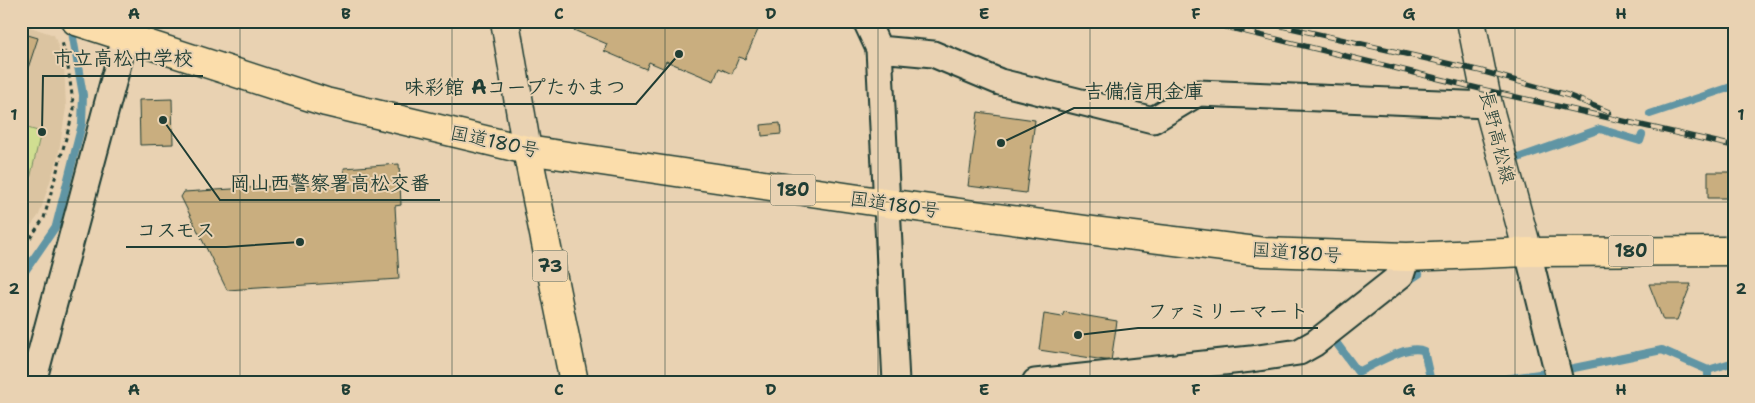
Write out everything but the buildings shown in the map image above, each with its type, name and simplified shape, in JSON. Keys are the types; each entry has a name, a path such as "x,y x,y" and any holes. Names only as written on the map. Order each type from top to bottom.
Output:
{"main road":[{"path":"505,21 527,150"},
{"name":"長野高松線","path":"1471,21 1488,105 1528,252"},
{"name":"国道180号","path":"68,29 125,38 326,102 527,150 886,203 1086,230 1264,252 1407,257 1528,252 1734,251"},
{"name":"73","path":"527,150 574,382"}],"street":[{"path":"866,21 879,49 896,382"},
{"path":"33,382 125,38"},
{"path":"879,49 933,54 1000,82 1153,120 1198,93 1488,105"},
{"path":"1528,252 1560,382"},
{"path":"1035,382 1251,359 1299,352 1315,343 1401,275 1407,257"}],"path":[{"path":"21,252 44,218 74,109 67,60 68,29"}],"shaded area":[{"path":"21,24 54,35 64,63 66,108 58,157 39,215 21,239"}],"green space":[{"path":"21,126 41,132 29,183 21,200"}],"waterway":[{"path":"21,277 56,226 82,124 83,95 71,26"},
{"path":"1650,114 1734,86"},
{"path":"1515,159 1600,129 1640,141 1642,135"},
{"path":"1405,283 1419,274"},
{"path":"1332,337 1358,372 1400,352 1417,349 1424,351 1431,382"},
{"path":"1564,370 1662,350 1708,370 1734,362"},
{"path":"1708,370 1708,382"},
{"path":"1484,382 1546,373"}],"railway":[{"path":"1202,21 1485,90 1734,146"},
{"path":"1260,21 1481,71 1567,95 1609,112"}],"place":[{"name":"味彩館 Aコープたかまつ","path":"679,54"},
{"name":"岡山西警察署高松交番","path":"163,120"},
{"name":"市立高松中学校","path":"42,132"},
{"name":"吉備信用金庫","path":"1001,143"},
{"name":"コスモス","path":"300,242"},
{"name":"ファミリーマート","path":"1078,335"}]}
